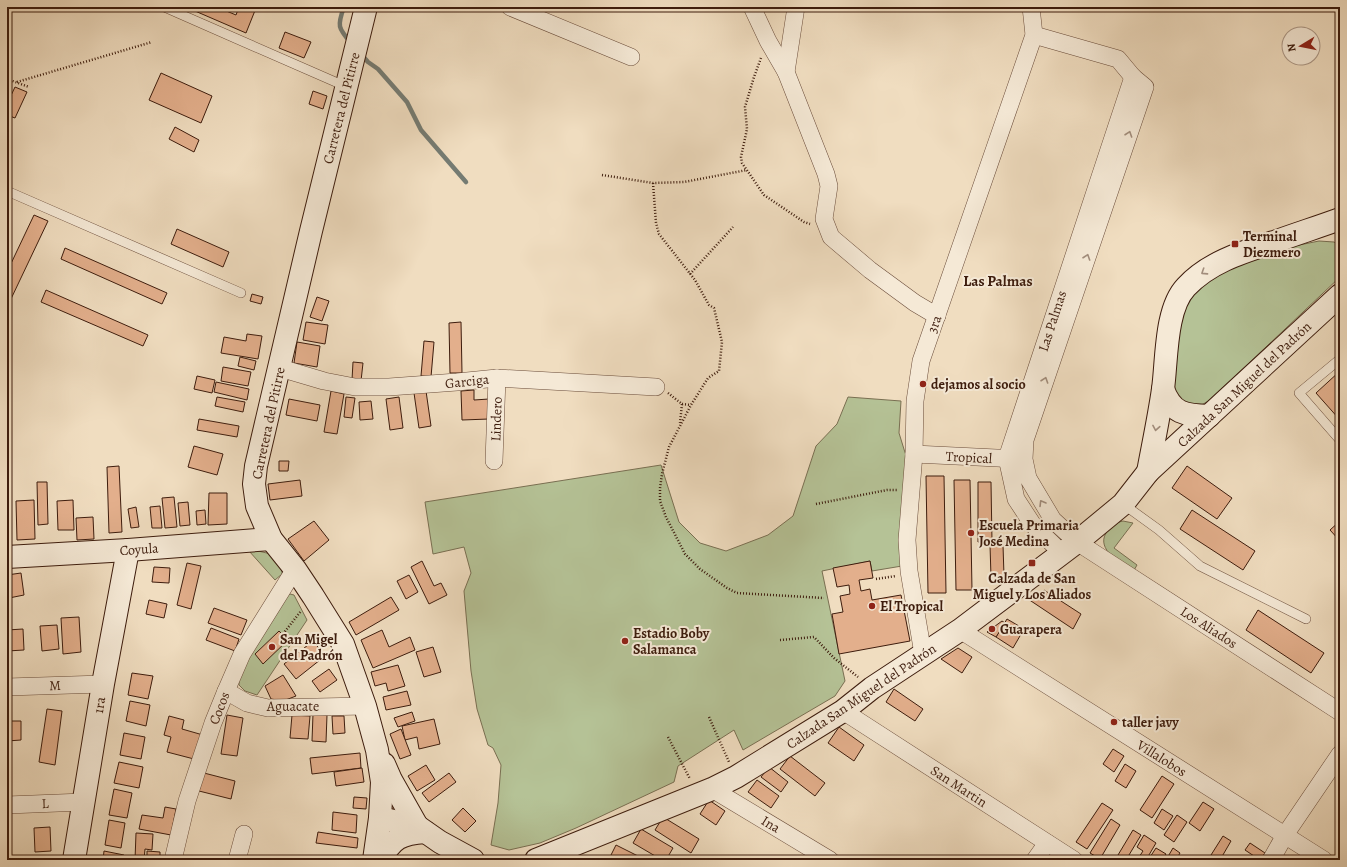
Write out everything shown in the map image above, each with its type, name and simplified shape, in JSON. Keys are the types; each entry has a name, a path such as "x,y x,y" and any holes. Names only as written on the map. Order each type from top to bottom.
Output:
{"main road":[{"name":"Carretera del Pitirre","path":"366,7 311,231 256,466 254,484 257,506 271,539 295,569 343,644 365,706 377,750 382,782 380,818 374,860"},
{"name":"Calzada San Miguel del Padrón","path":"1148,472 1163,389 1169,323 1176,304 1185,288 1200,274 1239,254 1340,219"},
{"name":"Calzada San Miguel del Padrón","path":"545,859 736,777 843,711 872,688 960,630 1070,547 1123,504 1148,472 1340,295"},
{"path":"1163,389 1167,401 1175,409 1183,413 1209,416"},
{"name":"Coyula","path":"7,557 128,550 271,539"},
{"name":"1ra","path":"74,860 103,684 128,550"},
{"path":"377,750 391,780 421,829"},
{"path":"380,818 421,829 440,842 473,860"},
{"path":"380,860 388,846 407,833 421,829"}],"street":[{"path":"510,7 631,57"},
{"path":"752,7 768,41 786,72 826,174 829,186 824,219 831,237 870,270 937,316"},
{"path":"786,72 796,7"},
{"name":"3ra","path":"923,654 909,571 908,540 914,454 915,401 921,361 1034,35 1031,7"},
{"name":"Las Palmas","path":"1034,35 1118,59 1133,76 1146,87 1025,440 1024,459 1028,478 1070,547"},
{"name":"Las Palmas","path":"1007,458 1133,76"},
{"name":"Garciga","path":"280,368 324,381 355,387 397,386 497,378 656,387"},
{"name":"Lindero","path":"494,461 497,378"},
{"name":"Tropical","path":"914,454 1024,459"},
{"path":"1007,458 1016,499 1033,525 1070,547"},
{"name":"Los Aliados","path":"1070,547 1340,712"},
{"name":"Cocos","path":"173,860 187,802 213,723 226,691 242,654 295,569"},
{"name":"Villalobos","path":"960,630 1324,860"},
{"name":"M","path":"7,687 103,684"},
{"name":"Aguacate","path":"226,691 247,703 268,708 365,706"},
{"name":"San Martin","path":"843,711 1074,860"},
{"path":"1271,860 1285,836 1340,754"},
{"name":"Ina","path":"705,791 830,860"},
{"name":"L","path":"7,805 84,802"},
{"path":"237,860 244,834"},
{"path":"1035,860 1047,843"}],"lane":[{"path":"164,7 347,86"},
{"path":"7,191 240,294"},
{"path":"1340,359 1299,393 1340,440"},
{"path":"1123,504 1159,530 1200,566 1306,619"}],"path":[{"path":"768,41 754,77 745,107 747,129 741,157 742,163 764,195 804,222 822,228 831,237"},
{"path":"17,82 152,42"},
{"path":"7,79 28,87"},
{"path":"602,175 653,183 684,182 747,170"},
{"path":"653,183 656,222 659,234 695,280 709,305 714,308 722,342 719,371 708,378 691,404 669,446 663,467 660,488 660,501 666,517 685,554 700,568 727,588 737,593 824,598"},
{"path":"690,274 733,228"},
{"path":"656,387 672,396 682,404 691,404"},
{"path":"680,426 682,404"},
{"path":"816,504 887,490 911,489"},
{"path":"283,634 313,596"},
{"path":"780,640 814,637 834,658 872,688"},
{"path":"709,717 736,777"},
{"path":"668,737 705,791"}],"green space":[{"path":"1319,241 1334,242 1340,246 1340,277 1210,400 1198,407 1184,406 1172,390 1172,367 1185,302 1204,280 1260,253"},
{"path":"848,397 901,401 899,433 907,459 902,566 872,571 870,561 822,571 845,681 835,696 743,750 734,730 678,766 674,782 576,828 540,843 509,850 491,845 498,803 501,765 493,748 488,745 477,709 471,671 464,591 471,573 464,547 433,554 425,502 661,465 679,522 700,543 726,551 768,535 793,516 816,446 837,424"},
{"path":"1123,521 1133,523 1114,548 1137,565 1133,572 1111,556 1104,545 1104,539 1108,530 1113,525"},
{"path":"249,551 258,551 271,554 282,569 282,574 275,580"},
{"path":"290,594 294,595 307,620 257,695 245,691 239,685 244,664 286,596"}],"building":[{"path":"196,7 226,7 224,10 236,15 239,7 256,8 246,33 195,11"},
{"path":"285,32 311,42 304,58 279,48"},
{"path":"161,73 212,96 201,123 149,100"},
{"path":"15,87 27,92 15,118 7,115 7,104"},
{"path":"313,91 327,96 323,109 309,104"},
{"path":"175,127 199,140 194,152 169,139"},
{"path":"34,215 48,221 10,301 7,300 7,272"},
{"path":"177,229 229,252 223,267 171,244"},
{"path":"65,248 167,293 162,304 61,259"},
{"path":"46,290 148,335 143,346 41,302"},
{"path":"252,294 263,297 261,304 250,301"},
{"path":"317,297 329,301 322,321 310,317"},
{"path":"306,322 328,325 325,344 303,340"},
{"path":"461,322 462,373 450,373 449,323"},
{"path":"247,334 262,336 258,359 221,353 224,337 246,341"},
{"path":"424,341 434,342 431,377 421,376"},
{"path":"297,342 320,346 317,367 294,363"},
{"path":"240,357 256,361 254,370 238,366"},
{"path":"353,362 363,363 361,381 352,380"},
{"path":"223,367 251,372 248,386 221,381"},
{"path":"1340,371 1340,420 1316,393"},
{"path":"197,376 215,380 212,393 194,389"},
{"path":"216,382 249,389 247,400 214,392"},
{"path":"474,390 474,400 489,399 489,419 462,420 461,391"},
{"path":"331,391 344,394 337,434 324,432"},
{"path":"426,391 431,426 419,428 414,393"},
{"path":"217,397 245,402 243,412 215,406"},
{"path":"346,397 355,398 352,418 344,417"},
{"path":"399,397 403,428 390,430 386,399"},
{"path":"289,399 320,405 317,421 286,415"},
{"path":"371,401 373,419 360,420 359,402"},
{"path":"199,419 239,426 237,437 197,430"},
{"path":"194,446 223,454 217,475 188,467"},
{"path":"279,461 289,461 288,471 279,471"},
{"path":"119,466 122,532 109,533 107,467"},
{"path":"1187,466 1232,498 1217,519 1172,488"},
{"path":"926,476 944,476 946,593 928,593"},
{"path":"300,480 302,496 270,500 268,484"},
{"path":"954,480 970,480 972,590 956,590"},
{"path":"37,482 47,482 48,524 38,525"},
{"path":"978,482 991,482 992,542 978,542"},
{"path":"209,493 227,493 227,524 208,525"},
{"path":"174,497 177,527 165,528 162,498"},
{"path":"34,500 35,539 17,540 16,501"},
{"path":"73,500 74,530 58,530 57,501"},
{"path":"188,502 190,525 180,526 178,503"},
{"path":"160,506 162,528 152,528 150,507"},
{"path":"136,507 139,527 131,528 128,509"},
{"path":"205,510 206,524 197,525 196,511"},
{"path":"1192,510 1255,551 1243,570 1180,529"},
{"path":"93,517 94,539 77,540 76,518"},
{"path":"314,521 329,540 304,561 288,539"},
{"path":"1340,521 1340,541 1330,530"},
{"path":"990,545 1003,545 1004,576 991,577"},
{"path":"422,561 434,586 441,583 447,595 429,604 411,567"},
{"name":"El Tropical","path":"870,561 873,578 859,580 861,591 870,589 872,600 901,595 910,641 839,654 832,614 843,612 840,596 850,594 849,585 837,587 833,568"},
{"path":"187,563 201,566 191,609 177,605"},
{"path":"154,567 170,568 169,583 152,582"},
{"path":"21,573 24,595 9,598 7,575"},
{"path":"409,575 418,592 406,599 397,581"},
{"path":"1044,590 1081,614 1073,629 1028,599 1033,592 1039,595"},
{"path":"391,597 399,610 356,635 349,622"},
{"path":"149,600 167,604 164,618 146,614"},
{"path":"214,608 247,620 241,635 208,623"},
{"path":"1258,610 1324,653 1311,673 1246,630"},
{"path":"79,617 81,652 63,654 61,618"},
{"path":"1007,619 1024,629 1013,648 996,637"},
{"path":"1002,621 1005,623 996,637 987,632"},
{"path":"57,625 59,649 42,651 40,626"},
{"path":"211,628 239,639 235,651 206,640"},
{"path":"23,629 24,650 7,651 7,630"},
{"path":"382,630 389,647 410,637 415,650 373,668 361,640"},
{"path":"279,631 288,640 263,664 255,654"},
{"path":"313,641 325,656 296,679 284,664"},
{"path":"433,647 441,672 424,677 416,652"},
{"path":"958,648 972,657 962,673 941,659"},
{"path":"398,665 405,686 388,691 386,683 375,686 371,672"},
{"path":"329,669 337,680 320,692 312,681"},
{"path":"132,673 153,676 148,699 128,695"},
{"path":"283,675 296,696 283,701 271,699 265,686"},
{"path":"894,689 923,709 915,721 886,702"},
{"path":"407,691 411,705 386,710 383,697"},
{"path":"130,701 150,705 146,726 126,721"},
{"path":"47,709 62,711 55,765 39,762"},
{"path":"412,712 415,721 398,727 394,718"},
{"path":"313,714 327,715 326,742 312,741"},
{"path":"227,715 243,718 237,756 221,754"},
{"path":"292,715 310,716 308,739 290,738"},
{"path":"169,716 184,720 182,729 203,735 194,759 167,752 171,737 164,735"},
{"path":"332,716 344,716 345,733 333,734"},
{"path":"434,719 440,744 419,749 417,737 405,740 402,726"},
{"path":"7,721 21,721 21,740 7,741"},
{"path":"839,727 864,745 854,761 828,743"},
{"path":"401,729 411,755 400,759 390,734"},
{"path":"124,733 145,737 141,759 120,755"},
{"path":"1113,749 1124,756 1114,772 1103,764"},
{"path":"360,753 361,768 312,774 310,758"},
{"path":"790,756 825,783 815,796 780,769"},
{"path":"119,762 143,767 139,788 114,783"},
{"path":"1125,764 1136,771 1126,788 1115,781"},
{"path":"426,765 435,780 417,791 408,776"},
{"path":"769,767 788,782 781,792 761,777"},
{"path":"362,768 364,782 336,786 334,772"},
{"path":"204,773 235,781 231,799 199,791"},
{"path":"449,773 456,782 429,802 422,793"},
{"path":"1162,776 1174,784 1152,818 1140,810"},
{"path":"757,780 779,796 771,808 748,792"},
{"path":"114,789 132,793 127,818 109,815"},
{"path":"354,797 367,798 366,809 353,808"},
{"path":"709,800 725,811 716,825 700,814"},
{"path":"1203,802 1214,809 1200,831 1189,823"},
{"path":"1102,803 1113,810 1087,849 1076,842"},
{"path":"165,807 176,809 171,835 139,829 142,815 163,818"},
{"path":"463,808 476,821 465,832 452,820"},
{"path":"1162,809 1173,816 1164,830 1154,823"},
{"path":"333,812 357,815 356,833 332,830"},
{"path":"1177,815 1187,822 1174,842 1164,835"},
{"path":"663,817 699,839 691,853 655,830"},
{"path":"1111,819 1120,825 1100,859 1090,853"},
{"path":"109,820 125,823 121,848 105,845"},
{"path":"50,827 51,851 35,852 34,828"},
{"path":"641,829 673,848 666,860 662,860 633,843"},
{"path":"1133,830 1141,835 1126,860 1115,860"},
{"path":"318,832 358,838 357,848 316,843"},
{"path":"136,833 153,834 152,850 145,849 144,860 135,860"},
{"path":"1144,835 1156,843 1146,860 1139,857 1143,851 1137,847"},
{"path":"1223,836 1231,841 1219,860 1211,855"},
{"path":"1250,843 1265,853 1260,860 1245,850"},
{"path":"616,845 646,860 615,860 610,857"},
{"path":"1156,848 1166,854 1162,860 1148,860"},
{"path":"1173,848 1180,853 1176,860 1166,860"},
{"path":"104,851 124,855 123,860 103,860"},
{"path":"147,851 160,852 160,860 147,860"}],"waterway":[{"path":"344,7 340,19 340,26 343,34 351,43"},
{"path":"361,54 368,62 378,69 407,102 421,130 466,182"}],"place":[{"name":"Terminal Diezmero","path":"1235,244"},
{"name":"dejamos al socio","path":"923,384"},
{"name":"Escuela Primaria José Medina","path":"971,533"},
{"name":"Calzada de San Miguel y Los Aliados","path":"1032,563"},
{"name":"El Tropical","path":"872,606"},
{"name":"Guarapera","path":"992,629"},
{"name":"Estadio Boby Salamanca","path":"625,641"},
{"name":"San Migel del Padrón","path":"272,647"},
{"name":"taller javy","path":"1114,722"}],"district":[{"name":"Las Palmas","path":"998,281"}]}
